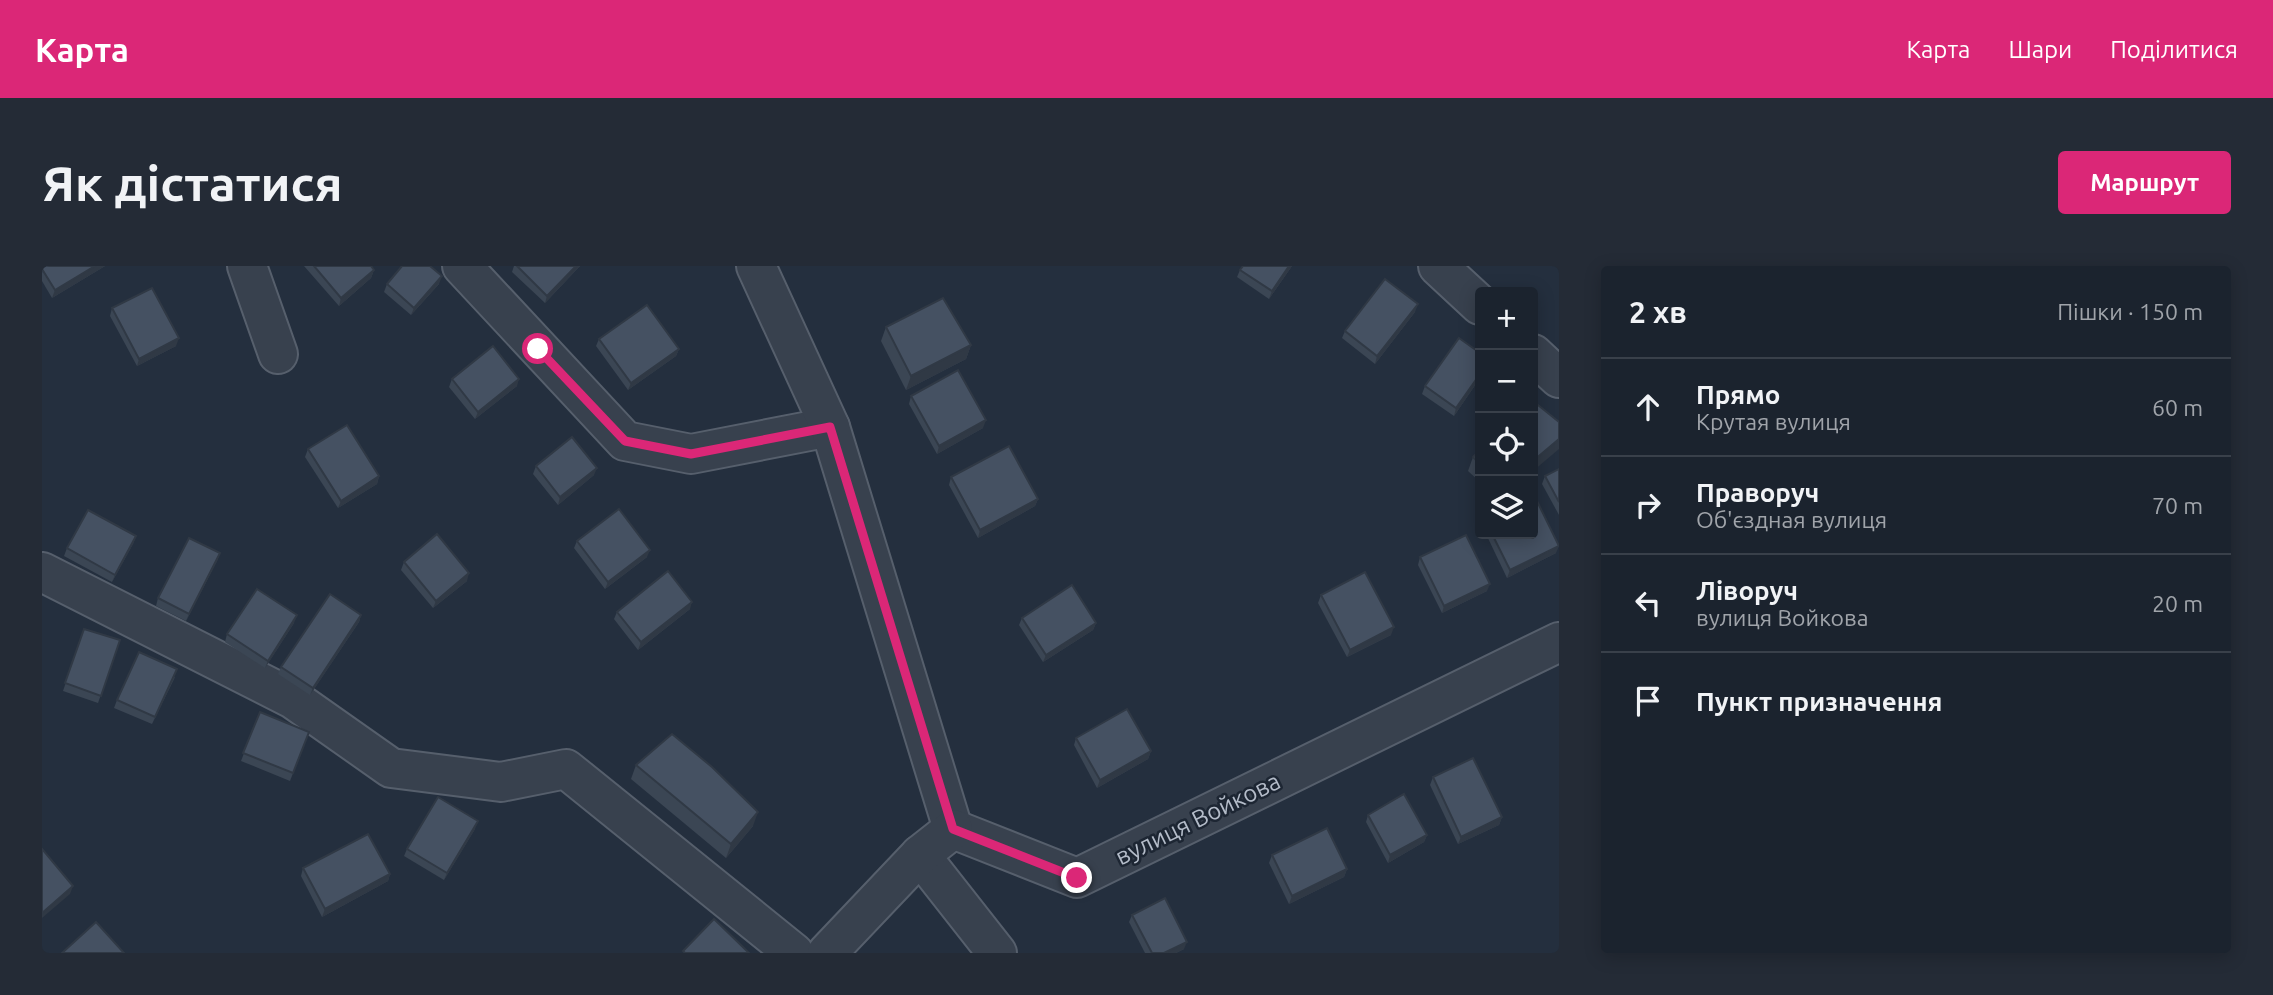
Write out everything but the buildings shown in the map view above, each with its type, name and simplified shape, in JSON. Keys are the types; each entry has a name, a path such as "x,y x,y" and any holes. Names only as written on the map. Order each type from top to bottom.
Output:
{"street":[{"path":"247,266 278,354"},
{"path":"462,266 625,441 691,454 830,427"},
{"path":"756,266 830,427 953,829 920,855 827,953"},
{"path":"1438,266 1475,300"},
{"path":"1538,359 1559,378"},
{"path":"42,572 293,699 391,768 501,782 566,769 794,953"},
{"name":"вулиця Войкова","path":"953,829 1077,878 1559,642"},
{"path":"920,855 996,953"}],"route":[{"path":"538,349 625,441 691,454 830,427 953,829 1077,878"}]}
